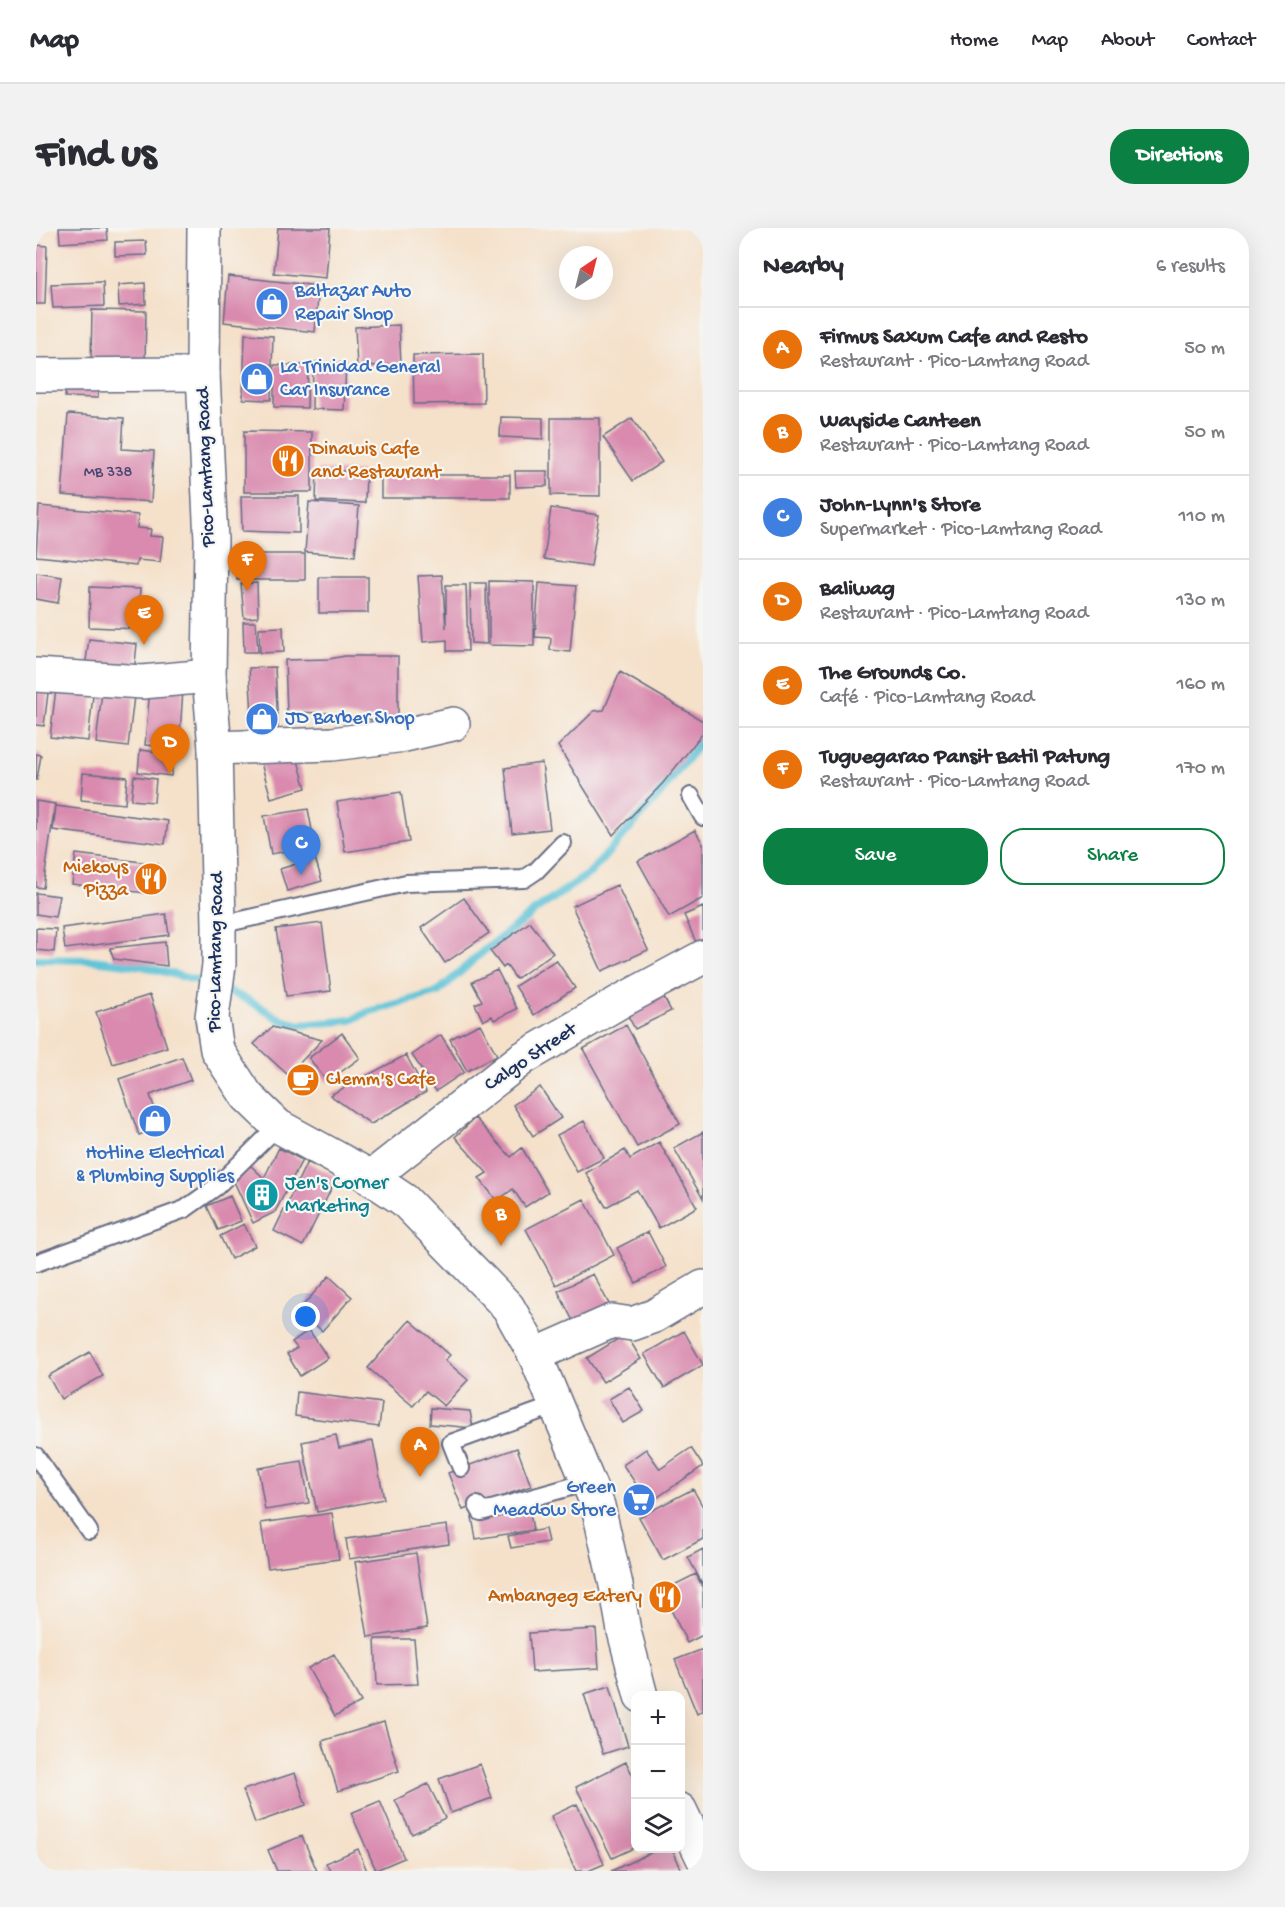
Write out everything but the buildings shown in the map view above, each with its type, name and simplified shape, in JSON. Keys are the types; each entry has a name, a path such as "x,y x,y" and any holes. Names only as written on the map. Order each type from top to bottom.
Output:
{"main road":[{"name":"Pico-Lamtang Road","path":"204,228 203,374 211,540 209,676 215,748 219,926 219,965 212,1017 217,1050 247,1096 278,1126 404,1200 508,1307 535,1355 598,1506 624,1631 640,1691"},
{"path":"36,375 203,374"},
{"path":"36,675 142,682 209,676"},
{"path":"215,748 332,744 405,735 453,724"},
{"name":"Calgo Street","path":"370,1178 523,1058 703,957"},
{"path":"535,1355 612,1322 632,1324 654,1316 703,1287"},
{"path":"691,1819 703,1858"}],"lane":[{"path":"692,796 703,817"},
{"path":"219,926 406,883 524,879 536,871 563,843"},
{"path":"36,1263 185,1209 216,1187 278,1126"},
{"path":"461,1468 451,1443 556,1405"},
{"path":"36,1456 89,1531"},
{"path":"477,1505 481,1512 588,1482"}],"waterway":[{"path":"222,989 248,1000 282,1020 300,1025 352,1020 368,1012 438,992 480,954 536,910 590,873 658,796 703,739"},
{"path":"36,959 93,960 142,966 210,984"}],"place":[{"name":"Baltazar Auto Repair Shop","path":"272,304"},
{"name":"La Trinidad General Car Insurance","path":"257,379"},
{"name":"Dinawis Cafe and Restaurant","path":"288,461"},
{"name":"Tuguegarao Pansit Batil Patung","path":"247,591"},
{"name":"The Grounds Co.","path":"144,645"},
{"name":"JD Barber Shop","path":"262,719"},
{"name":"Baliwag","path":"170,774"},
{"name":"John-Lynn's Store","path":"301,875"},
{"name":"Miekoys Pizza","path":"151,879"},
{"name":"Clemm's Cafe","path":"303,1080"},
{"name":"Hotline Electrical & Plumbing Supplies","path":"155,1121"},
{"name":"Jen's Corner Marketing","path":"262,1195"},
{"name":"Wayside Canteen","path":"501,1246"},
{"name":"Firmus Saxum Cafe and Resto","path":"420,1477"},
{"name":"Green Meadow Store","path":"639,1500"},
{"name":"Ambangeg Eatery","path":"665,1597"}]}
